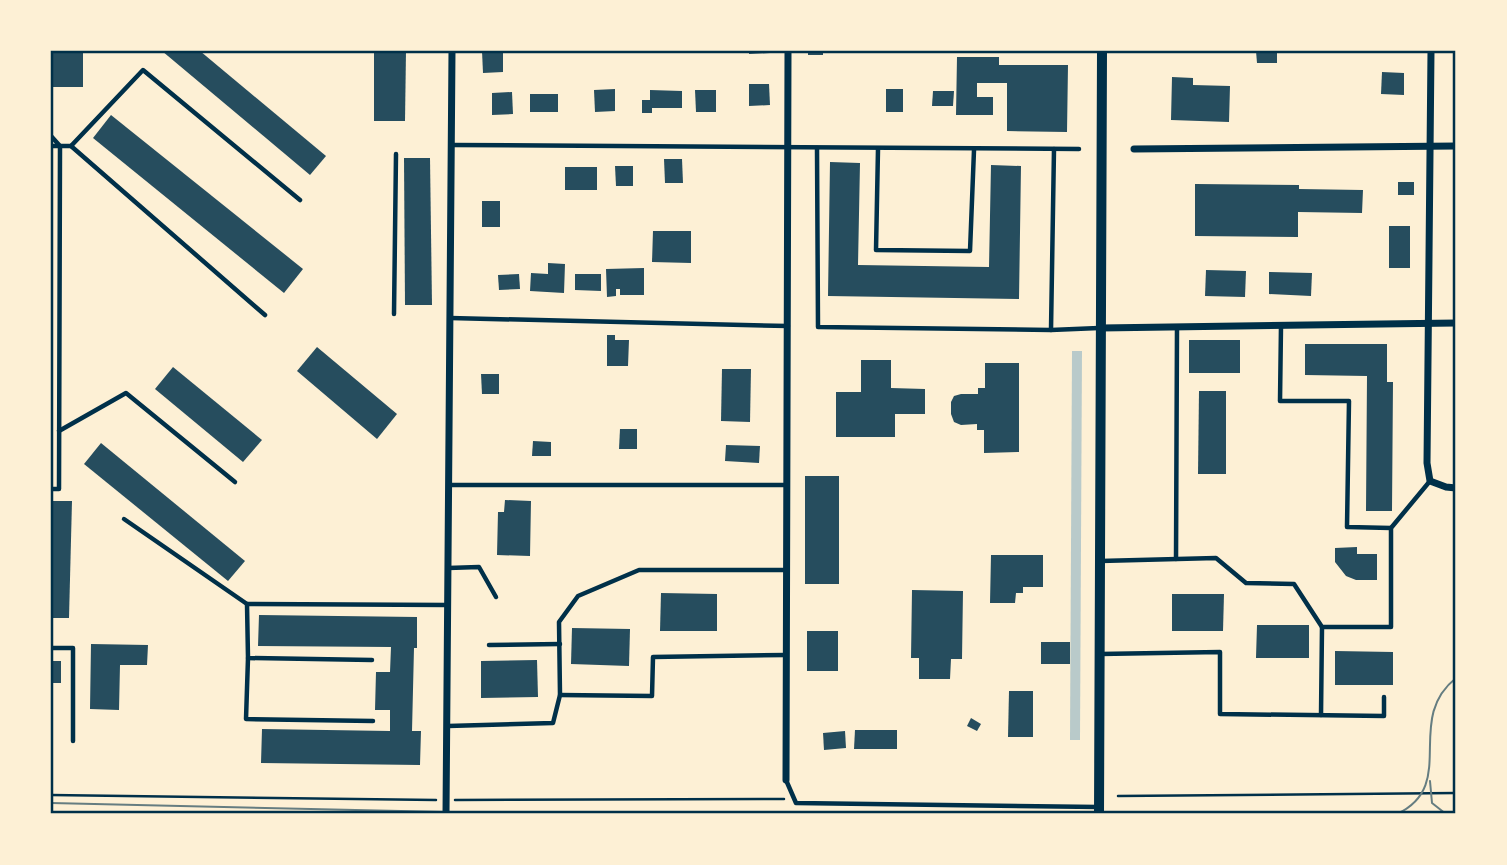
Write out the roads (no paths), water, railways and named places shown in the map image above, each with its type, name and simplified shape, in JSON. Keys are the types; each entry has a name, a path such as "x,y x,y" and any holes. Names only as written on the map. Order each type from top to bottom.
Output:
{"street":[{"path":"446,814 452,51"},
{"path":"786,780 788,51"},
{"path":"1099,811 1102,51"},
{"path":"1431,51 1427,463 1430,481 1456,488"},
{"path":"1134,149 1456,146"},
{"path":"1101,328 1456,323"}],"lane":[{"path":"71,146 143,70 300,200"},
{"path":"51,136 60,146 59,489 51,489"},
{"path":"452,145 1079,149"},
{"path":"51,146 71,146 265,315"},
{"path":"817,148 818,327 1051,330 1101,328"},
{"path":"878,149 876,250 970,250 974,150"},
{"path":"1051,330 1054,149"},
{"path":"394,314 396,154"},
{"path":"450,318 788,326"},
{"path":"1281,326 1280,401 1349,401 1348,527 1391,527"},
{"path":"1176,559 1177,327"},
{"path":"59,431 126,393 235,482"},
{"path":"1322,627 1391,627 1391,527 1430,481"},
{"path":"448,485 788,485"},
{"path":"124,519 247,604 447,605"},
{"path":"1100,561 1216,558 1246,583 1294,584 1322,627 1321,715"},
{"path":"447,568 479,567 496,597"},
{"path":"447,726 552,723 561,695 559,622 578,596 639,570 787,570"},
{"path":"247,604 246,719 373,721"},
{"path":"489,645 559,644"},
{"path":"51,648 73,649 73,741"},
{"path":"1099,654 1220,652 1220,714 1384,716 1384,697"},
{"path":"561,695 652,696 653,657 787,655"},
{"path":"248,658 372,660"},
{"path":"786,780 796,803 1099,811"}],"tram line":[{"path":"1397,814 1415,802 1425,786 1429,769 1433,713 1441,695 1456,678"},
{"path":"1430,781 1432,803 1446,814"},
{"path":"51,803 446,812 783,814"}]}
